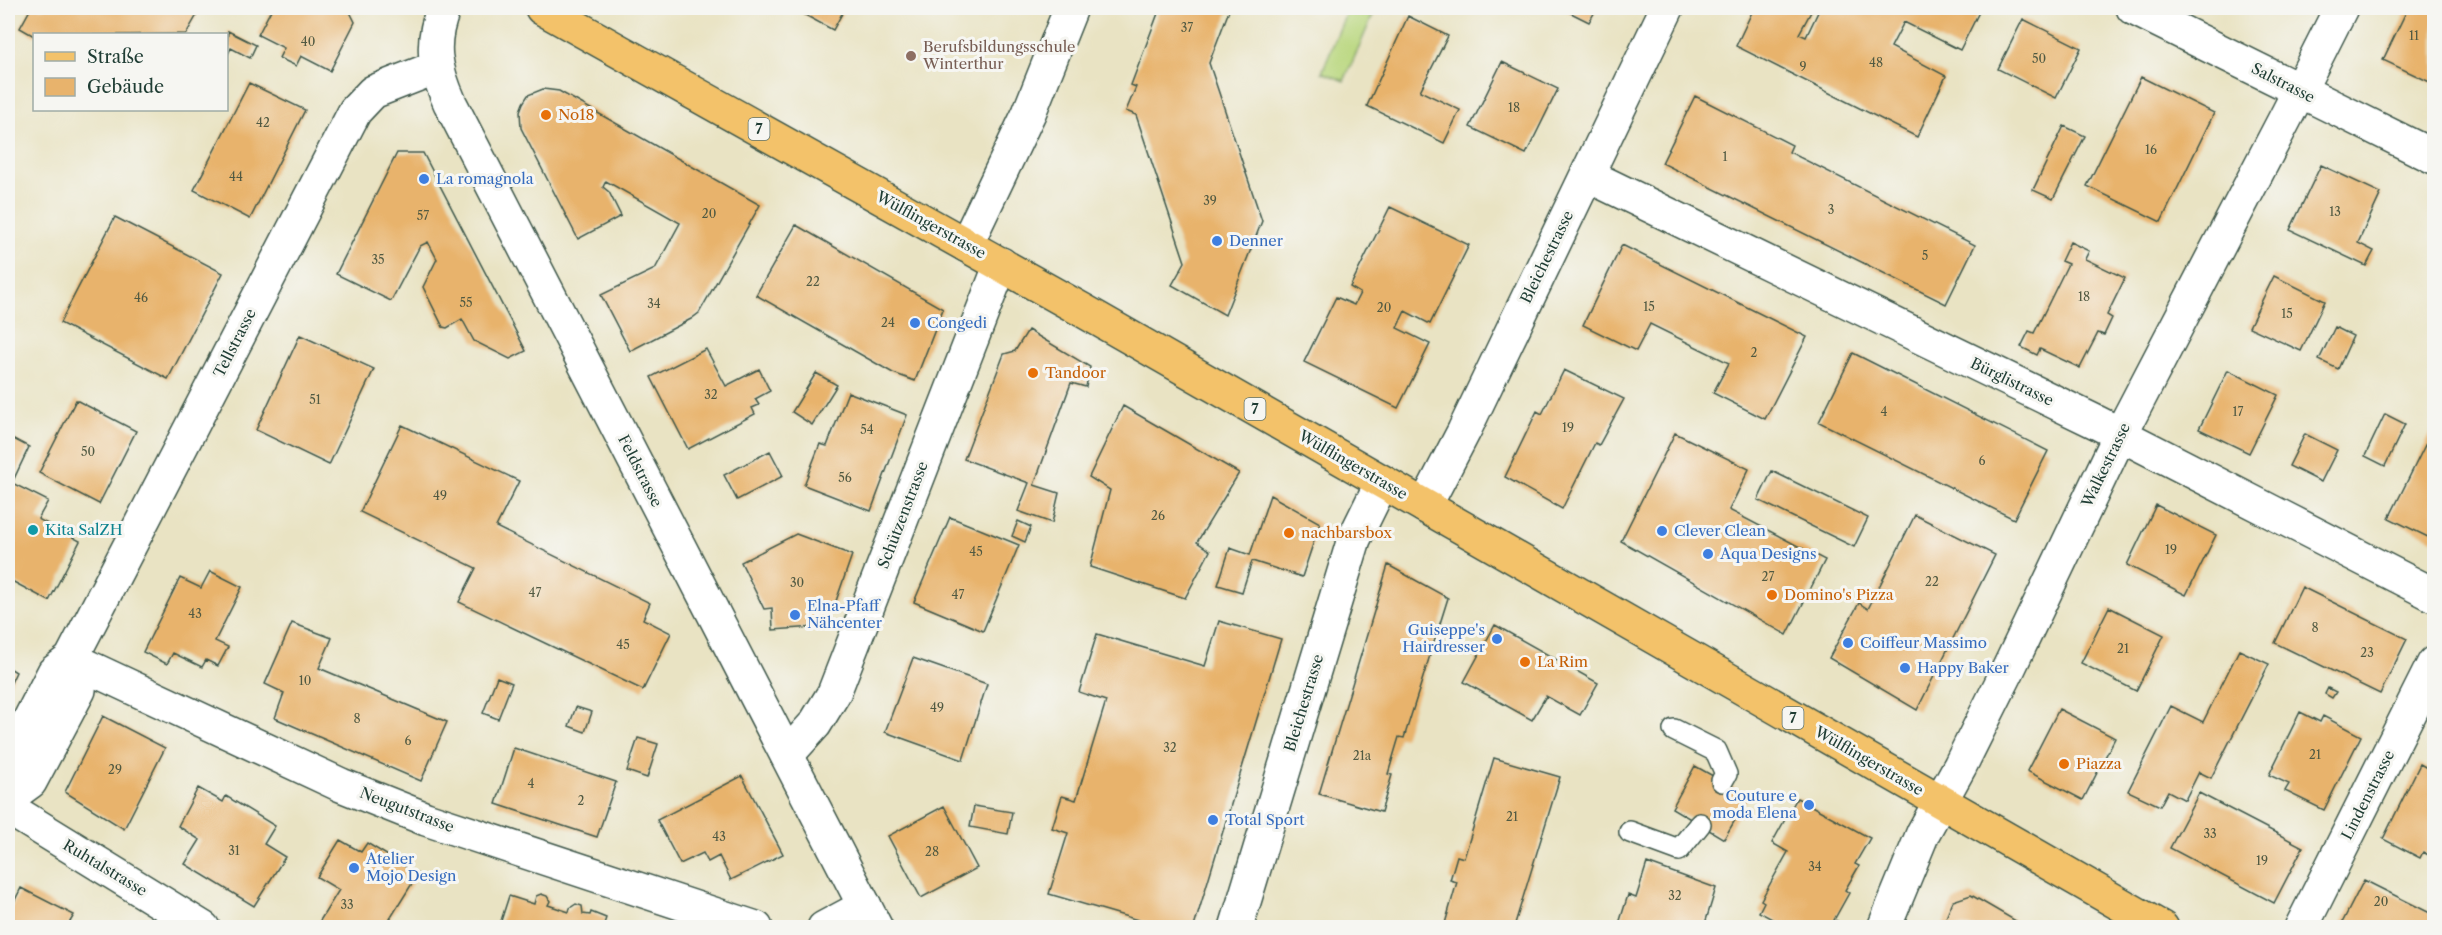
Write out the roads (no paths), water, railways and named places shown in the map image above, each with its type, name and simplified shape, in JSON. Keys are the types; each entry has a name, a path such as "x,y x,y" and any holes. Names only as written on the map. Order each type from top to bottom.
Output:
{"main road":[{"name":"Wülflingerstrasse","path":"542,8 1000,264 2162,927"}],"street":[{"name":"Feldstrasse","path":"444,8 436,38 437,68 443,88 870,917"},
{"path":"966,245 1029,113 1071,8"},
{"name":"Bleichestrasse","path":"1425,506 1464,431 1667,8"},
{"name":"Salstrasse","path":"2133,8 2434,157"},
{"name":"Walkestrasse","path":"1884,927 1923,833 2008,670 2120,435 2300,92 2341,8"},
{"name":"Tellstrasse","path":"8,762 54,672 71,659 355,111 373,92 437,68"},
{"name":"Bürglistrasse","path":"1587,175 2120,435 2434,595"},
{"name":"Schützenstrasse","path":"788,755 815,724 834,693 1000,264"},
{"name":"Bleichestrasse","path":"1236,927 1354,539 1382,482"},
{"path":"8,798 30,782 79,690 80,677 71,659"},
{"name":"Neugutstrasse","path":"71,659 341,785 426,819 756,927"},
{"name":"Lindenstrasse","path":"2301,927 2434,663"},
{"name":"Ruhtalstrasse","path":"8,808 203,927"},
{"path":"824,927 870,917"}],"lane":[{"path":"1674,730 1716,751 1726,774 1722,781"},
{"path":"1630,832 1679,850 1700,824"}],"place":[{"name":"Berufsbildungsschule Winterthur","path":"911,56"},
{"name":"No18","path":"546,115"},
{"name":"La romagnola","path":"424,179"},
{"name":"Denner","path":"1217,241"},
{"name":"Congedi","path":"915,323"},
{"name":"Tandoor","path":"1033,373"},
{"name":"Kita SalZH","path":"33,530"},
{"name":"Clever Clean","path":"1662,531"},
{"name":"nachbarsbox","path":"1289,533"},
{"name":"Aqua Designs","path":"1708,554"},
{"name":"Domino's Pizza","path":"1772,595"},
{"name":"Elna-Pfaff Nähcenter","path":"795,615"},
{"name":"Guiseppe's Hairdresser","path":"1497,639"},
{"name":"Coiffeur Massimo","path":"1848,643"},
{"name":"La Rim","path":"1525,662"},
{"name":"Happy Baker","path":"1905,668"},
{"name":"Piazza","path":"2064,764"},
{"name":"Couture e moda Elena","path":"1809,805"},
{"name":"Total Sport","path":"1213,820"},
{"name":"Atelier Mojo Design","path":"354,868"}]}
